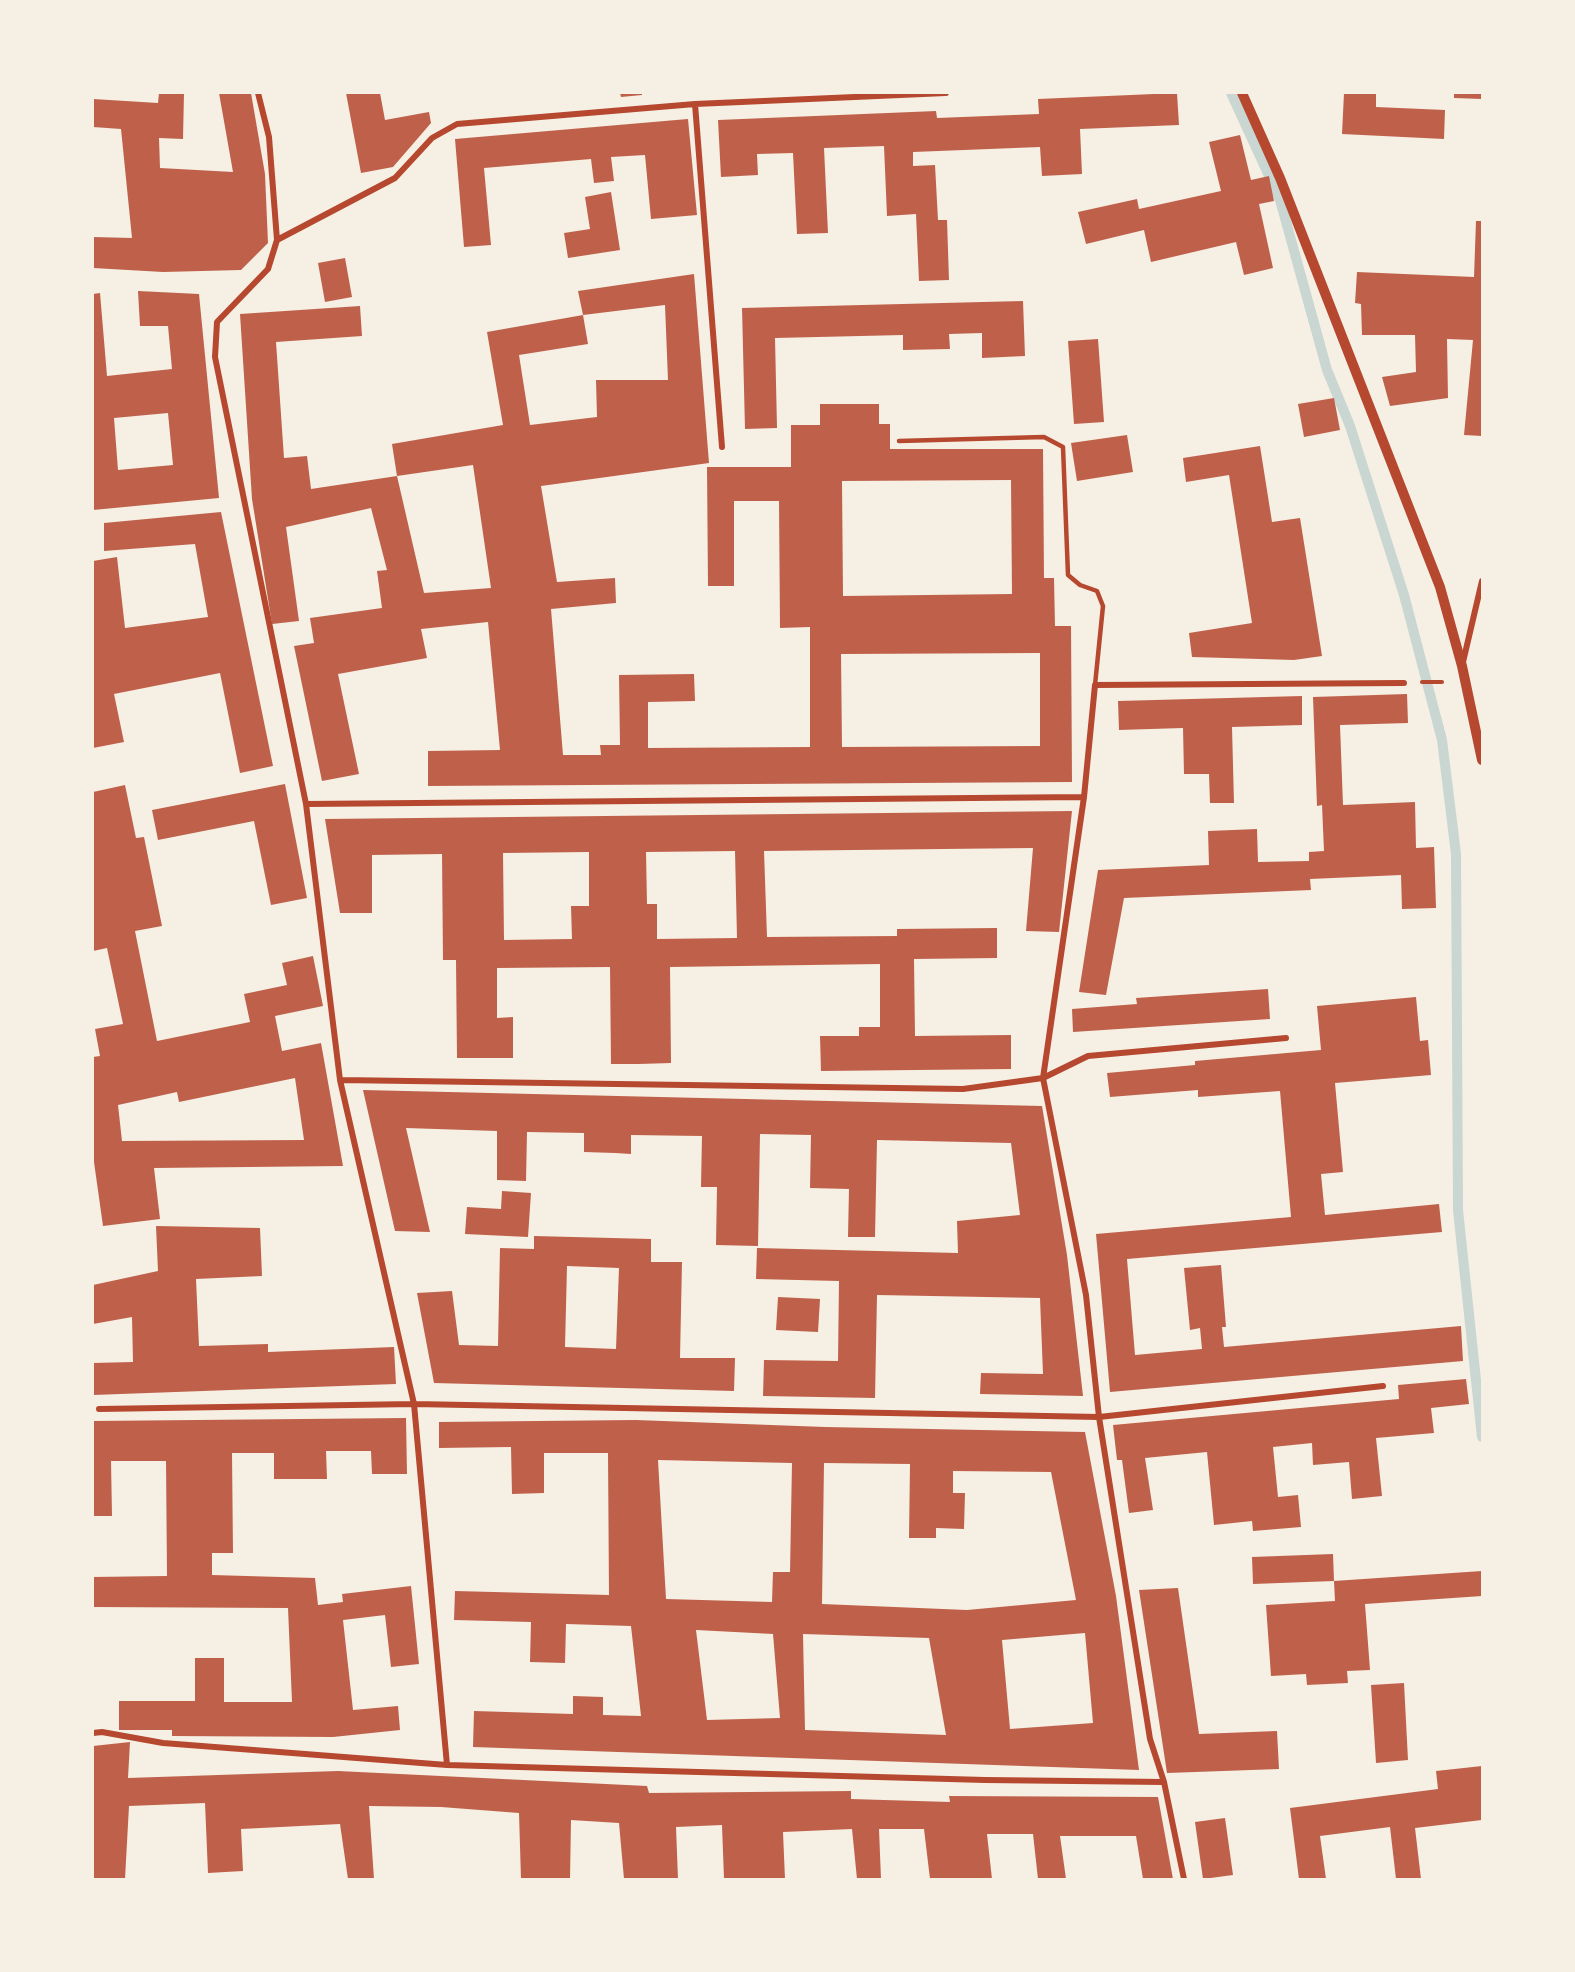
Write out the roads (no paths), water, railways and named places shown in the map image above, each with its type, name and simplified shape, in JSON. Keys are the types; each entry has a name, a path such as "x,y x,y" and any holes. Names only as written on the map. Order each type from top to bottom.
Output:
{"street":[{"path":"258,93 269,137 277,240 268,269 217,322 215,357 306,804 340,1080 414,1404 447,1765"},
{"path":"742,93 743,102"},
{"path":"277,240 395,178 432,138 457,124 695,104 946,93"},
{"path":"1242,93 1280,178 1440,587 1466,681 1482,760"},
{"path":"695,104 722,447"},
{"path":"1462,666 1482,581"},
{"path":"1184,1879 1164,1782 1150,1739 1099,1417 1086,1295 1043,1078 1084,796 1095,685 1404,683"},
{"path":"306,804 1084,796"},
{"path":"340,1080 963,1089 1043,1078 1088,1056 1286,1038"},
{"path":"99,1409 414,1404 1099,1417 1383,1386"},
{"path":"93,1733 102,1732 163,1743 447,1765 985,1780 1164,1782"}],"lane":[{"path":"899,441 1044,437 1063,447 1068,575 1080,585 1096,591 1103,606 1095,685"}],"waterway":[{"path":"1231,93 1280,200 1327,370 1350,426 1404,595 1442,740 1456,854 1458,1210 1482,1437"}]}
